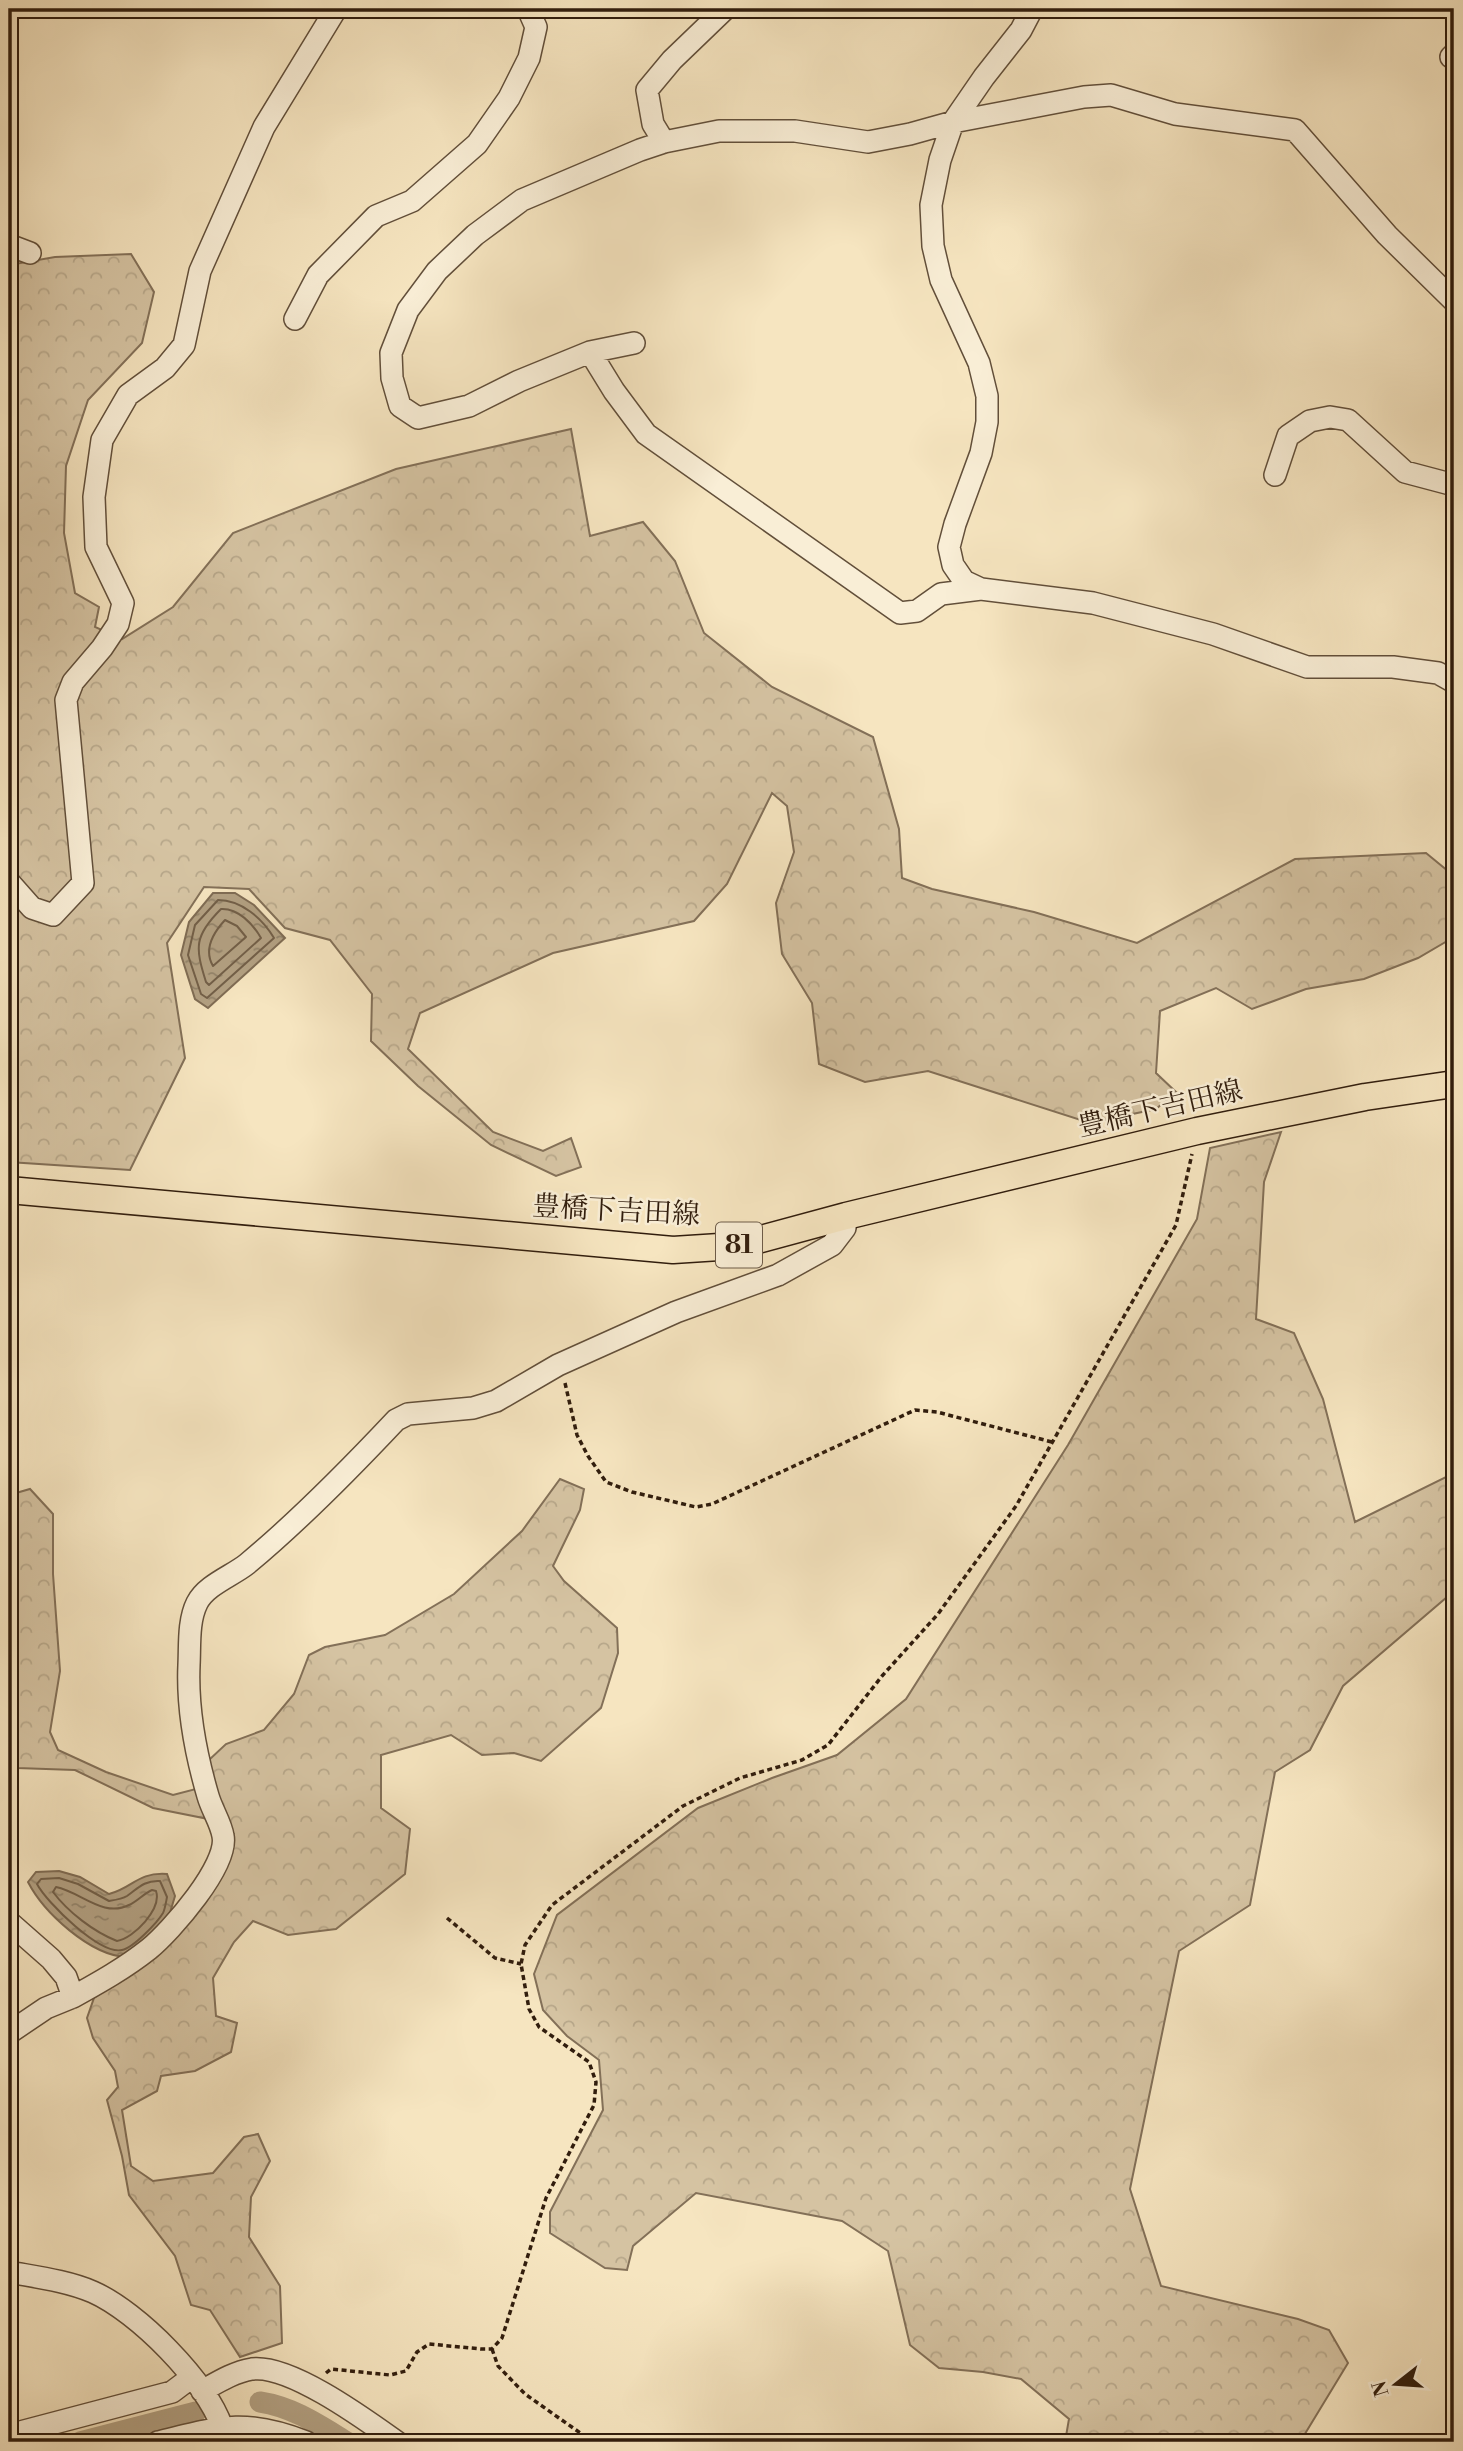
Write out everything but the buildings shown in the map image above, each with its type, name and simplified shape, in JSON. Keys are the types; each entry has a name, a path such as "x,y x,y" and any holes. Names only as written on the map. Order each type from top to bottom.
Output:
{"main road":[{"name":"豊橋下吉田線","path":"9,1190 673,1250 735,1246 1197,1130 1365,1097 1454,1084"}],"street":[{"path":"9,882 32,908 53,915 83,883 65,700 72,682 102,648 118,624 123,603 96,547 94,497 102,440 128,395 165,368 184,345 200,271 264,127 336,9"},
{"path":"295,319 318,275 376,216 412,201 477,144 509,99 529,58 536,27 528,9"},
{"path":"664,142 653,124 647,90 672,60 726,9"},
{"path":"981,589 964,581 953,565 949,547 981,453 987,422 987,396 979,363 941,280 933,246 931,205 940,160 953,122 1021,30 1032,9"},
{"path":"634,343 590,352 468,405 418,418 400,406 392,378 391,353 408,310 436,271 475,235 522,200 640,150 687,136 732,131 795,131 868,142 953,122 1084,97 1111,95 1175,114 1295,130 1387,235 1454,300"},
{"path":"9,245 30,253"},
{"path":"590,352 614,391 646,434 900,613 917,611 941,594 981,589 1093,603 1213,634 1307,667 1393,667 1438,673 1454,682"},
{"path":"1275,475 1288,436 1310,421 1330,417 1348,420 1405,472 1454,485"},
{"path":"9,2033 47,2008 114,1975 152,1947 198,1895 217,1865 223,1850 224,1837 208,1796 191,1719 188,1687 191,1621 198,1601 256,1556 341,1478 396,1420 408,1413 473,1408 496,1401 558,1364 676,1312 778,1275 832,1245 845,1228 846,1216"},
{"path":"9,1922 51,1959 66,1977 73,1997"},
{"path":"9,2272 91,2291 142,2323 197,2384 219,2417 222,2427"},
{"path":"9,2435 251,2369 265,2369 310,2385 397,2442"},
{"path":"158,2442 222,2427 248,2426 306,2442"}],"path":[{"path":"310,2385 331,2369 390,2375 406,2371 417,2352 429,2344 481,2350 492,2348 502,2338 546,2199 594,2105 596,2082 589,2062 538,2027 529,2010 521,1964 525,1944 552,1905 683,1806 740,1778 802,1760 828,1745 882,1676 938,1614 1016,1506 1176,1225 1197,1130"},
{"path":"558,1364 569,1391 578,1435 587,1455 606,1482 632,1492 696,1507 712,1504 915,1410 937,1412 1053,1442"},
{"path":"447,1918 495,1958 521,1964"},
{"path":"492,2348 498,2366 525,2394 593,2442"}],"green space":[{"path":"131,254 154,292 142,343 88,400 66,466 64,533 75,593 99,607 95,627 122,639 173,607 233,533 396,469 571,429 590,536 643,522 675,561 704,633 772,687 873,737 899,829 902,878 932,889 1034,912 1137,943 1295,859 1426,853 1454,876 1454,937 1418,958 1364,979 1306,989 1252,1009 1216,988 1160,1011 1156,1073 1176,1092 1156,1109 1090,1123 928,1071 865,1082 819,1064 812,1003 782,954 776,903 794,852 787,806 772,793 727,884 694,921 553,953 420,1013 408,1049 493,1132 543,1151 571,1138 581,1167 556,1176 491,1145 418,1086 371,1041 372,994 330,940 285,928 249,889 204,887 167,943 185,1058 130,1170 9,1162 9,265 55,257"},
{"path":"1281,1132 1264,1182 1256,1319 1294,1333 1323,1399 1355,1522 1454,1473 1454,1591 1343,1686 1310,1750 1275,1772 1250,1905 1179,1951 1130,2189 1161,2286 1298,2319 1329,2330 1348,2363 1300,2442 1065,2442 1069,2419 1021,2379 939,2368 910,2345 888,2251 842,2221 696,2193 633,2246 627,2270 605,2268 550,2233 550,2212 603,2110 599,2060 567,2036 543,2010 534,1974 557,1915 698,1808 837,1755 906,1699 1068,1445 1197,1219 1210,1148"},
{"path":"560,1479 584,1489 580,1510 553,1566 564,1581 617,1628 618,1653 601,1708 541,1761 514,1753 482,1755 451,1735 381,1755 381,1808 410,1829 405,1874 336,1929 288,1935 253,1921 234,1942 213,1978 216,2016 237,2023 231,2052 195,2071 161,2076 157,2091 122,2110 131,2166 153,2181 213,2173 244,2137 258,2134 270,2161 251,2197 249,2237 280,2286 282,2343 240,2357 210,2310 191,2305 175,2256 129,2195 107,2100 118,2087 115,2071 93,2038 87,2018 94,1998 132,1972 227,1851 208,1819 153,1808 75,1770 17,1768 9,1761 9,1495 30,1489 53,1514 53,1574 60,1671 50,1732 58,1750 106,1772 173,1795 200,1788 210,1759 226,1744 264,1730 294,1694 309,1655 325,1647 385,1635 454,1594 522,1531"}],"water":[{"path":"213,893 235,893 254,905 285,938 208,1008 195,999 181,955 189,922"},
{"path":"59,1871 80,1877 109,1894 149,1875 167,1874 175,1896 169,1916 126,1957 98,1949 83,1941 57,1919 28,1882 36,1872"}],"waterway":[{"path":"260,2402 295,2412 347,2442"},
{"path":"80,2442 196,2412"}]}
